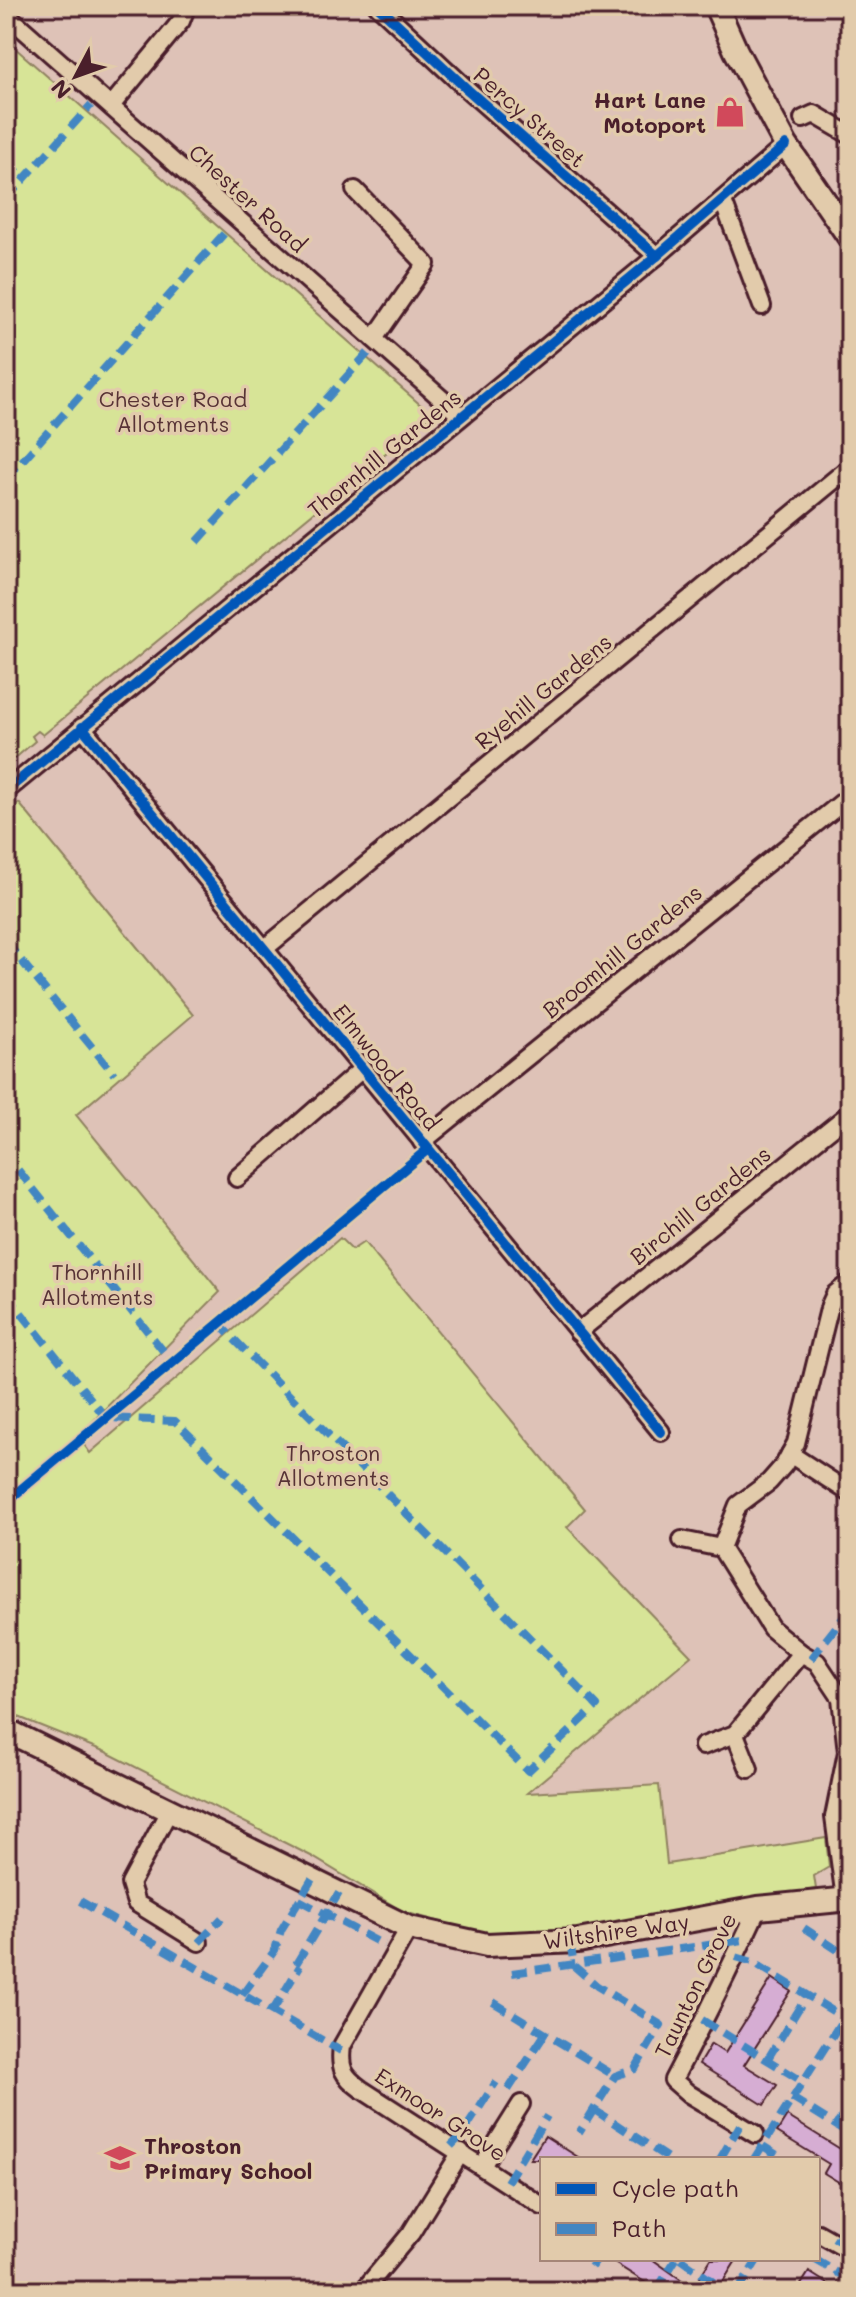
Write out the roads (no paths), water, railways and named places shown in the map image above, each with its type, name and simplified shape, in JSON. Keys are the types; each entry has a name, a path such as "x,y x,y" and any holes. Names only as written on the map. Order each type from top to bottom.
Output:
{"street":[{"path":"111,106 181,21 184,13 180,6"},
{"name":"Percy Street","path":"378,6 468,90 657,256"},
{"path":"716,6 786,145 849,235"},
{"name":"Chester Road","path":"6,14 461,416"},
{"path":"803,119 814,114 850,135"},
{"name":"Thornhill Gardens","path":"6,791 657,256 786,145"},
{"path":"355,190 426,264 374,339"},
{"path":"723,201 762,306"},
{"name":"Ryehill Gardens","path":"264,949 850,467"},
{"name":"Elmwood Road","path":"82,727 661,1432"},
{"name":"Broomhill Gardens","path":"422,1142 850,796"},
{"path":"237,1178 362,1069"},
{"name":"Birchill Gardens","path":"578,1332 850,1113"},
{"path":"721,1548 738,1505 769,1482 796,1443 830,1305 835,1294 850,1282"},
{"path":"790,1454 850,1493"},
{"path":"682,1540 721,1548 771,1628 817,1662 841,1698 849,1752 834,1817 848,1899"},
{"path":"703,1746 735,1734 801,1653"},
{"name":"Wiltshire Way","path":"6,1730 409,1928 487,1945 578,1941 758,1908 848,1899"},
{"path":"735,1734 749,1769"},
{"path":"170,1809 130,1884 136,1903 199,1942"},
{"name":"Taunton Grove","path":"755,2134 689,2094 673,2080 758,1908"},
{"name":"Exmoor Grove","path":"409,1928 342,2046 340,2066 347,2079 540,2205"},
{"path":"482,2166 521,2104"},
{"path":"363,2291 411,2233 461,2152"},
{"path":"820,2234 850,2251"}],"place":[{"name":"Hart Lane Motoport","path":"730,112"},
{"name":"Throston Primary School","path":"120,2158"}],"park label":[{"name":"Chester Road Allotments","path":"173,410"},
{"name":"Thornhill Allotments","path":"97,1284"},
{"name":"Throston Allotments","path":"333,1464"}]}
